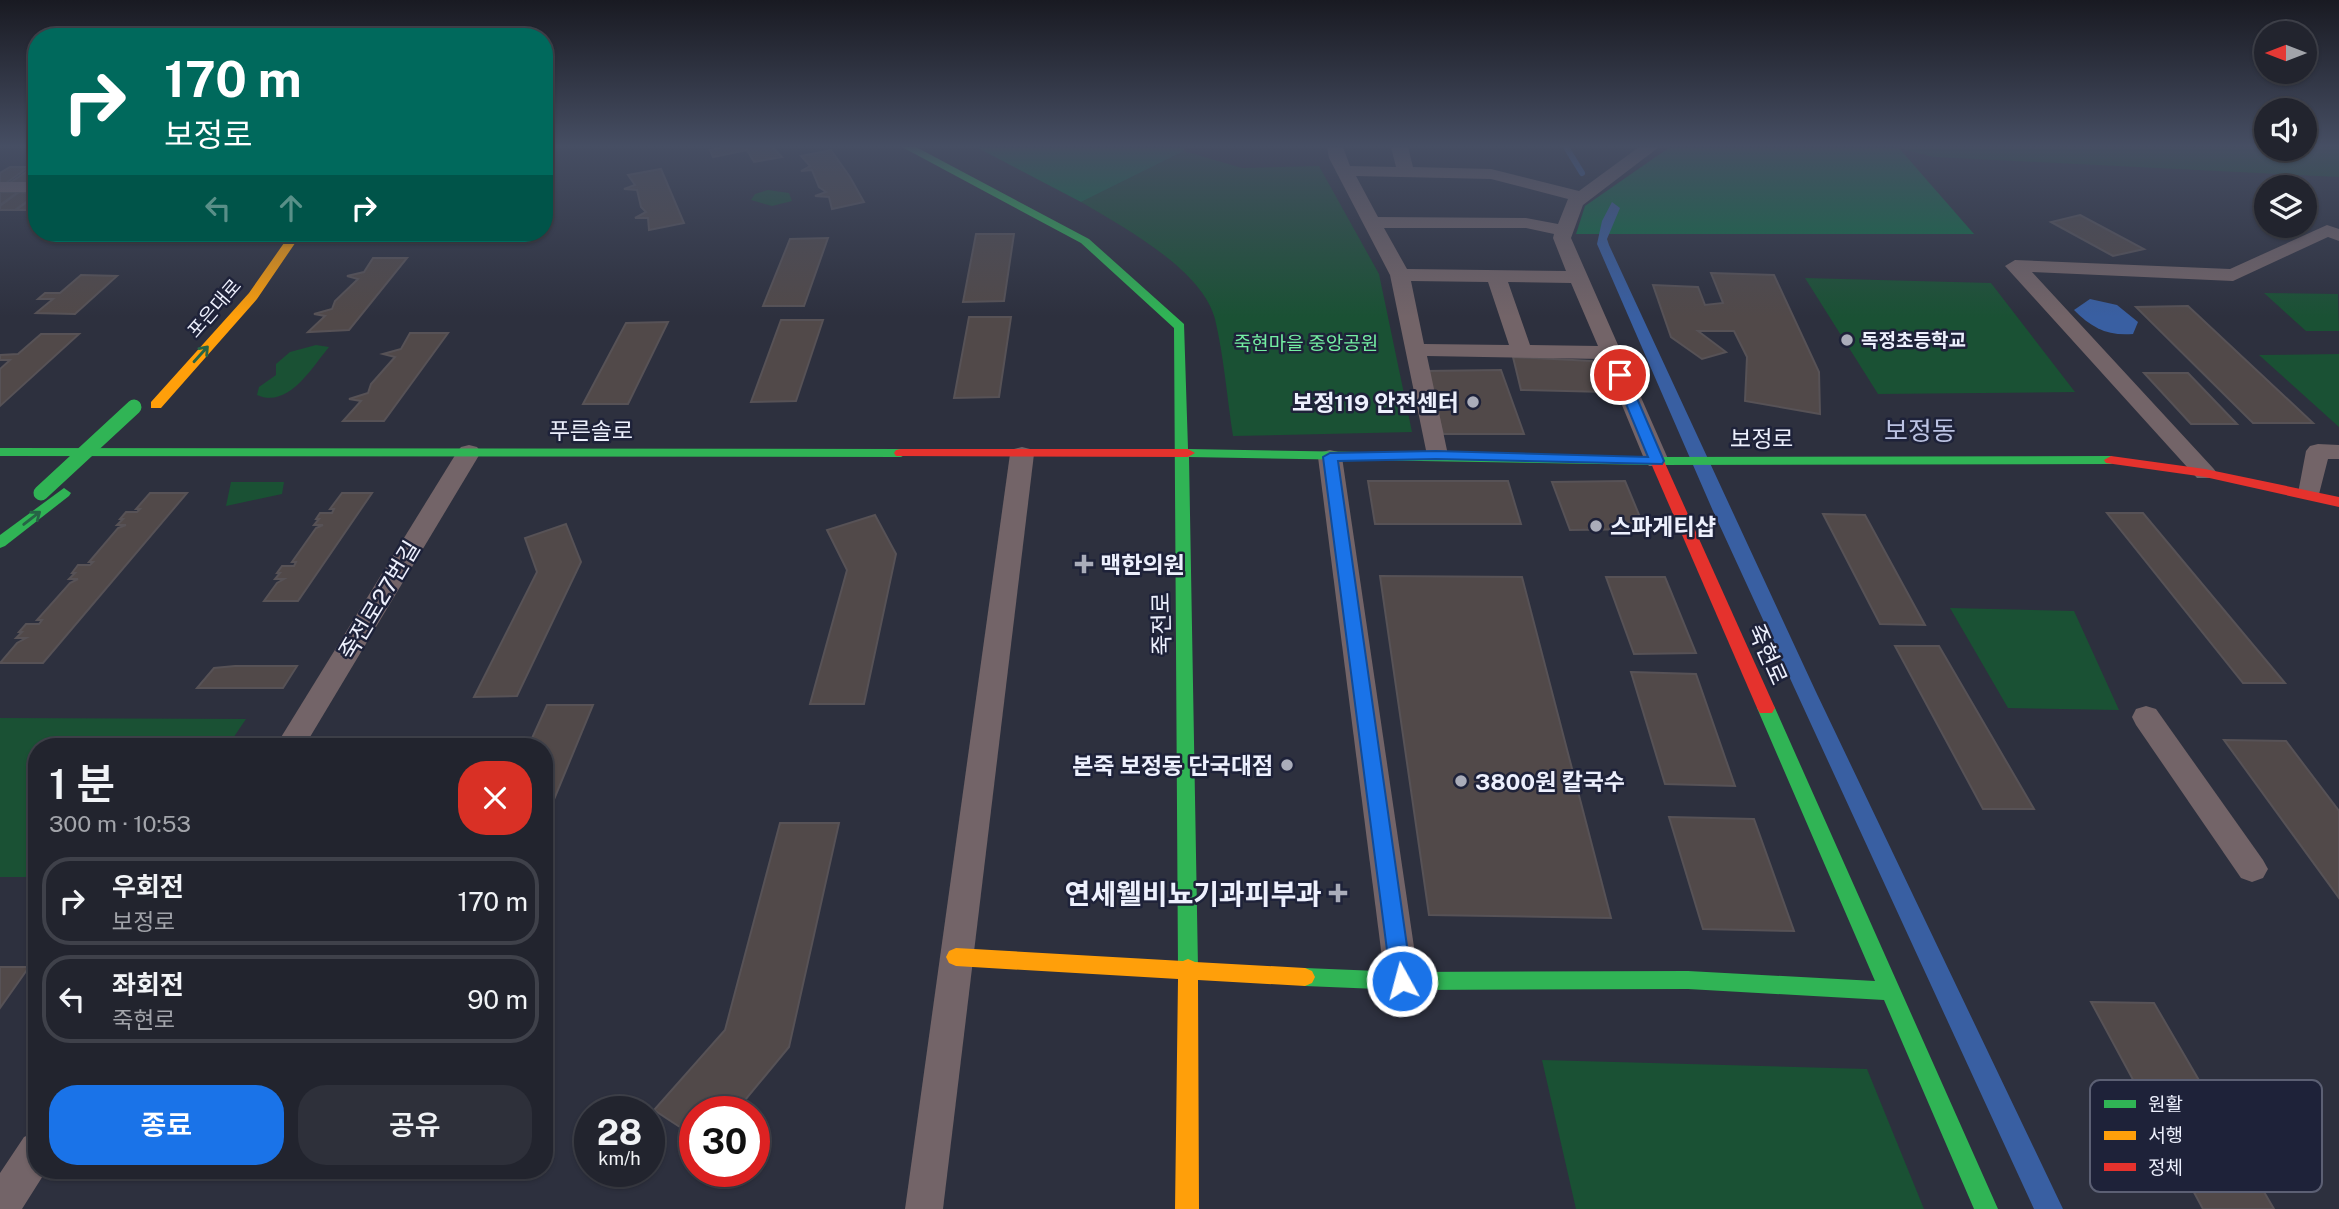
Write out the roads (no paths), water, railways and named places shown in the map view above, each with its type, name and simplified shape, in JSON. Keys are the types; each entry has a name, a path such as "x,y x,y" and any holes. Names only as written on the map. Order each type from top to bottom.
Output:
{"main road":[{"name":"죽전로","path":"1013,203 1085,241 1180,327 1188,972 1187,1209"},
{"name":"포은대로","path":"246,276 270,242"},
{"name":"포은대로","path":"0,543 64,493 156,405 253,296 290,242"},
{"name":"포은대로","path":"0,524 41,494 135,405 232,295"},
{"name":"푸른솔로","path":"0,452 1181,453"},
{"name":"보정로","path":"1181,453 1330,457 1436,455 1657,461 2099,458 2205,473 2339,502"},
{"name":"죽현로","path":"1657,461 1986,1209"},
{"path":"956,957 1188,972 1402,981 1688,980 1891,991"}],"street":[{"path":"1362,203 1401,275 1436,455"},
{"path":"1372,222 1526,223 1565,230 1574,203"},
{"name":"죽현로","path":"1565,230 1562,238 1657,461"},
{"path":"2205,473 2015,266 2233,275 2327,231 2339,235"},
{"path":"1401,275 1580,278"},
{"path":"1496,276 1522,352"},
{"path":"1416,350 1611,353"},
{"path":"2310,494 2318,451 2339,452"},
{"name":"죽전로27번길","path":"294,738 469,452"},
{"path":"923,1209 1022,454"},
{"path":"1330,457 1402,981"},
{"path":"2146,717 2252,869"},
{"path":"0,1208 28,1164"}],"water":[{"path":"1611,203 1620,208 1607,239 1609,245 1816,692 2063,1209 2034,1209 1713,511 1597,244 1602,221"},
{"path":"2090,299 2117,305 2138,322 2133,334 2115,334 2100,330 2087,322 2074,310"}],"place":[{"name":"독정초등학교","path":"1847,340"},
{"name":"보정119 안전센터","path":"1473,402"},
{"name":"스파게티샵","path":"1596,526"},
{"name":"맥한의원","path":"1084,564"},
{"name":"본죽 보정동 단국대점","path":"1287,765"},
{"name":"3800원 칼국수","path":"1461,781"},
{"name":"연세웰비뇨기과피부과","path":"1338,893"}],"district":[{"name":"보정동","path":"1920,430"}],"park label":[{"name":"죽현마을 중앙공원","path":"1306,343"}]}
